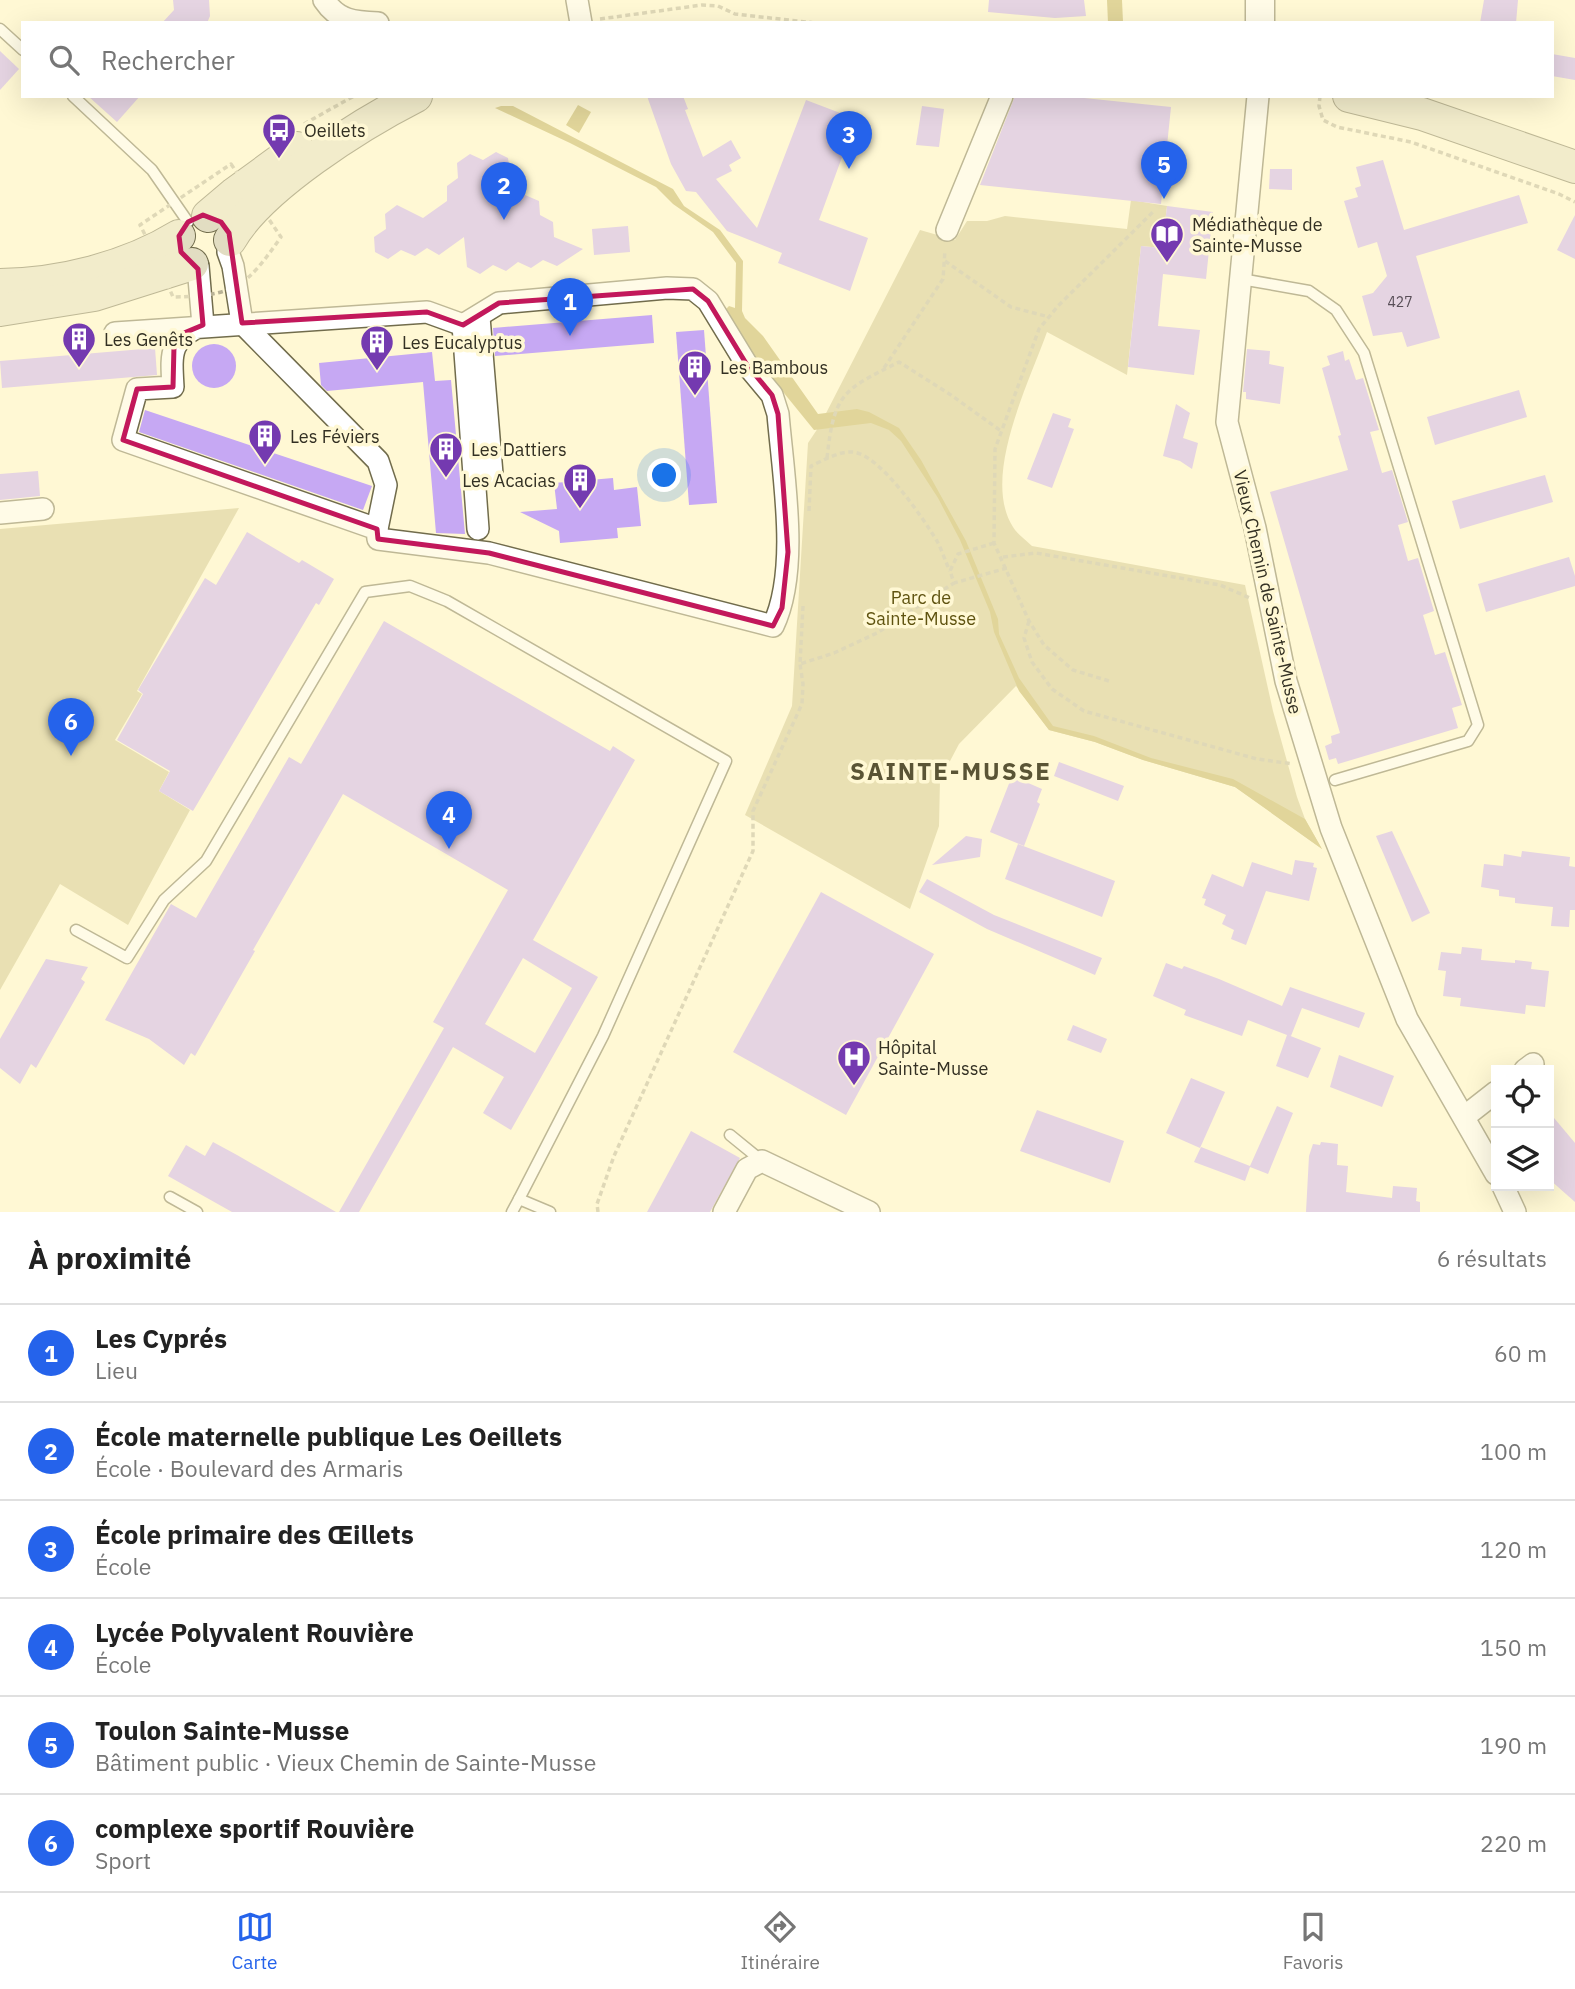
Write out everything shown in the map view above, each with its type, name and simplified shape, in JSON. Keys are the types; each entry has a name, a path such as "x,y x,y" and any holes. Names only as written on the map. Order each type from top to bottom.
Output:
{"main road":[{"path":"0,310 94,295 193,241 295,149 358,114 397,98"},
{"path":"229,246 237,227 295,174 352,133 413,98"},
{"path":"1357,98 1422,114 1575,167"},
{"path":"0,285 64,278 110,267 153,250 193,241 215,218 225,227 229,246"}],"street":[{"path":"324,0 337,16 349,21"},
{"path":"577,0 581,21"},
{"path":"1260,0 1260,21"},
{"path":"947,230 1001,98"},
{"name":"Vieux Chemin de Sainte-Musse","path":"1258,98 1227,422 1255,528 1286,681 1331,828 1407,1019 1491,1165"},
{"path":"193,241 203,326"},
{"path":"115,333 242,323 427,312 471,321 499,303 667,288 693,289 709,301 747,365 772,395 778,414 788,552 782,608 772,626 489,552 378,539 377,528 386,485 379,461 242,323 229,246"},
{"path":"471,321 492,474"},
{"path":"471,321 478,529"},
{"path":"203,326 184,333 174,346 173,387 137,389 123,440 377,528"},
{"path":"0,513 43,509"},
{"path":"1464,1117 1491,1096"},
{"path":"724,1212 747,1169 762,1161 840,1204 869,1212"},
{"path":"1505,1191 1515,1212"}],"lane":[{"path":"0,29 21,48"},
{"path":"75,98 152,170 193,241"},
{"path":"1241,279 1309,291 1336,310 1364,353 1478,725 1468,741 1335,780"},
{"path":"76,930 127,958 164,900 206,861 365,592 410,586 447,601 726,761 603,1036 512,1212"},
{"path":"730,1135 762,1161"},
{"path":"170,1197 197,1212"},
{"path":"519,1199 550,1212"}],"path":[{"path":"588,21 702,5 718,6 735,14 797,21"},
{"path":"1320,98 1323,120 1337,127 1411,142 1575,202"},
{"path":"1109,681 1073,670 1044,645 1029,621 995,543 995,449 1039,329 1155,210"},
{"path":"882,370 943,279 947,230"},
{"path":"944,261 1011,307 1049,317"},
{"path":"827,458 829,434 837,408 846,392 899,362 1001,431"},
{"path":"808,519 811,466 827,458 852,452 869,457 889,475 937,541 954,583"},
{"path":"950,571 958,554 995,543"},
{"path":"1003,557 1036,553 1220,585 1270,607"},
{"path":"800,664 834,653 877,633 954,583 1007,568"},
{"path":"598,1212 597,1203 614,1157 753,851 753,811 802,704 800,664 804,598"},
{"path":"1029,621 1024,638 1032,662 1052,689 1084,711 1257,759 1312,767"}],"highlighted area":[{"path":"203,215 221,222 229,233 242,323 427,312 463,325 499,303 693,289 708,301 747,365 772,395 778,414 788,552 782,608 773,626 489,553 378,539 377,529 123,440 137,389 173,387 174,346 184,333 203,325 198,269 181,252 179,236 188,222"}],"green space":[{"name":"Parc de Sainte-Musse","path":"1131,200 1167,206 1162,248 1141,246 1127,375 1047,332 1011,430 1002,483 1005,506 1015,530 1032,546 1245,585 1273,711 1297,797 1305,819 1322,849 1235,787 1049,730 1016,686 959,744 940,780 939,826 910,909 745,815 792,706 808,443 820,425 920,230 955,240 967,221 987,221 1005,216 1127,229"},
{"path":"239,508 137,691 142,694 115,740 169,772 159,791 190,810 128,925 60,884 0,990 0,529"}],"shaded area":[{"path":"1107,0 1122,0 1123,21 1108,21"},
{"path":"578,105 591,112 579,133 566,125"},
{"path":"513,106 673,189 684,206 720,230 743,261 742,311 745,318 763,336 818,414 857,409 869,412 899,428 921,460 966,541 998,619 999,634 1019,678 1053,726 1094,736 1151,758 1233,779 1305,819 1322,849 1235,787 1049,730 1019,691 960,540 938,498 901,441 889,430 871,423 814,430 744,344 726,309 729,306 735,308 736,263 713,232 673,204 656,187 495,108"}],"building":[{"path":"173,0 209,0 210,16 208,21 164,21 174,10"},
{"path":"989,0 1084,0 1086,16 1055,18 988,12"},
{"path":"1484,0 1518,0 1516,21 1480,21"},
{"path":"0,51 19,69 0,90"},
{"path":"1554,54 1575,58 1575,80 1554,76"},
{"path":"90,98 138,98 117,122"},
{"path":"648,98 684,98 688,109 685,110 703,157 731,140 741,158 729,165 732,171 716,179 757,228 806,100 856,119 819,220 868,238 850,291 778,263 782,253 727,231 696,192 686,191 671,164"},
{"path":"1014,98 1084,98 1171,107 1161,204 980,185"},
{"path":"922,106 944,109 939,147 916,145"},
{"path":"496,152 508,158 510,173 524,180 525,195 539,201 540,215 553,222 554,237 583,249 557,266 543,260 531,268 518,262 506,271 493,265 480,274 467,267 464,237 439,255 427,248 415,256 401,250 388,259 375,252 374,237 386,229 385,214 397,205 423,218 447,201 447,186 458,178 457,163 470,154 483,160"},
{"path":"1383,160 1404,230 1519,195 1528,223 1416,256 1440,338 1407,347 1402,332 1373,336 1362,296 1373,293 1387,276 1377,242 1358,248 1344,201 1358,197 1355,188 1361,186 1356,167"},
{"path":"1270,169 1292,169 1292,190 1269,189"},
{"path":"1167,206 1213,212 1206,279 1163,274 1158,326 1200,330 1194,375 1128,367 1141,246 1162,248"},
{"path":"1575,215 1575,259 1557,250"},
{"path":"628,226 630,252 594,255 592,229"},
{"path":"652,315 654,343 495,356 493,328"},
{"name":"Les Bambous","path":"704,330 717,503 689,505 676,332"},
{"path":"214,344 223,345 230,350 235,357 235,375 230,382 223,387 214,388 205,387 198,382 193,375 192,366 193,357 198,350 205,345"},
{"name":"Les Genêts","path":"155,348 157,375 2,388 0,361"},
{"path":"1247,349 1270,351 1269,364 1284,367 1280,404 1246,399 1246,392 1243,392"},
{"path":"1343,351 1345,361 1349,359 1356,380 1363,378 1379,430 1370,432 1382,473 1392,470 1408,522 1398,525 1408,561 1418,558 1434,611 1423,615 1435,655 1445,652 1462,705 1452,708 1458,728 1338,764 1336,758 1329,760 1325,746 1332,743 1331,736 1340,733 1270,492 1348,470 1322,368 1330,365 1327,356"},
{"path":"432,352 435,381 451,380 465,534 436,533 423,382 327,391 321,385 319,363"},
{"path":"1519,390 1527,417 1435,445 1427,417"},
{"path":"1176,404 1190,413 1183,438 1198,443 1192,469 1180,461 1163,456"},
{"name":"Les Féviers","path":"145,410 372,486 363,510 139,432"},
{"path":"1053,413 1071,419 1068,427 1074,429 1052,488 1027,479"},
{"path":"38,471 40,496 0,500 0,474"},
{"path":"1545,475 1553,502 1460,529 1452,501"},
{"name":"Les Acacias","path":"613,478 614,490 637,487 641,526 617,528 618,538 560,543 559,531 520,512 557,509 554,483"},
{"path":"247,532 299,563 302,560 334,579 319,605 316,603 193,811 159,791 170,771 117,740 143,694 138,690 205,578 216,585"},
{"path":"1569,557 1575,586 1486,612 1478,584"},
{"path":"384,621 610,751 613,746 635,760 533,940 598,977 511,1130 483,1113 504,1077 453,1047 359,1212 339,1212 444,1028 433,1022 508,890 343,794 195,1056 191,1053 184,1065 149,1039 105,1020 171,904 196,918 289,757 301,764","holes":["523,958 572,988 535,1053 485,1024"]},
{"path":"1059,762 1124,786 1118,801 1054,776"},
{"path":"1012,776 1042,789 1037,802 1040,804 1024,846 990,832"},
{"path":"1392,831 1430,913 1412,922 1376,836"},
{"path":"966,836 982,839 980,857 932,865"},
{"path":"1018,844 1115,881 1102,917 1005,879"},
{"path":"1522,851 1570,857 1569,866 1575,867 1575,910 1570,910 1569,927 1551,926 1553,907 1515,903 1515,898 1499,896 1499,890 1481,887 1484,864 1503,866 1504,854 1521,857"},
{"path":"1295,860 1314,863 1313,867 1317,868 1309,901 1266,891 1246,945 1231,939 1234,930 1222,924 1226,915 1204,905 1206,899 1202,898 1212,874 1243,887 1252,862 1292,875"},
{"path":"927,879 994,915 1102,958 1095,975 987,929 919,892"},
{"path":"821,892 934,954 846,1115 733,1052"},
{"path":"1462,947 1482,949 1481,960 1532,962 1531,969 1549,971 1545,1007 1526,1005 1525,1014 1460,1006 1461,998 1443,996 1446,971 1438,970 1441,952 1461,954"},
{"path":"46,959 88,967 81,979 85,982 36,1068 31,1064 20,1084 0,1068 0,1039"},
{"path":"1166,963 1182,969 1184,966 1282,1006 1290,987 1365,1013 1359,1028 1302,1008 1291,1036 1288,1035 1321,1048 1308,1078 1276,1066 1287,1035 1248,1020 1242,1036 1184,1015 1186,1010 1153,996"},
{"path":"1073,1025 1107,1039 1101,1053 1067,1040"},
{"path":"1339,1055 1394,1076 1382,1107 1330,1087"},
{"path":"1191,1078 1225,1092 1200,1148 1166,1133"},
{"path":"1277,1106 1293,1113 1268,1174 1250,1167 1245,1181 1194,1162 1201,1147 1250,1166"},
{"path":"1037,1110 1124,1141 1110,1183 1020,1151"},
{"path":"1554,1118 1575,1143 1575,1202 1554,1183"},
{"path":"691,1131 740,1158 710,1212 647,1212"},
{"path":"213,1142 336,1212 232,1212 168,1176 186,1145 205,1156"},
{"path":"1321,1142 1338,1144 1337,1165 1348,1166 1346,1192 1392,1198 1393,1186 1417,1188 1416,1201 1420,1202 1420,1212 1306,1212 1309,1156 1313,1144 1320,1145"}],"place":[{"name":"Oeillets","path":"279,160"},
{"name":"École primaire des Œillets","path":"849,169"},
{"name":"Toulon Sainte-Musse","path":"1164,199"},
{"name":"École maternelle publique Les Oeillets","path":"504,220"},
{"name":"Médiathèque de Sainte-Musse","path":"1167,264"},
{"name":"Les Cyprés","path":"570,336"},
{"name":"Les Genêts","path":"79,369"},
{"name":"Les Eucalyptus","path":"377,372"},
{"name":"Les Bambous","path":"695,397"},
{"name":"Les Féviers","path":"265,466"},
{"name":"Les Dattiers","path":"446,479"},
{"name":"Les Acacias","path":"580,510"},
{"name":"complexe sportif Rouvière","path":"71,756"},
{"name":"Lycée Polyvalent Rouvière","path":"449,849"},
{"name":"Hôpital Sainte-Musse","path":"854,1087"}],"district":[{"name":"SAINTE-MUSSE","path":"951,771"}]}
